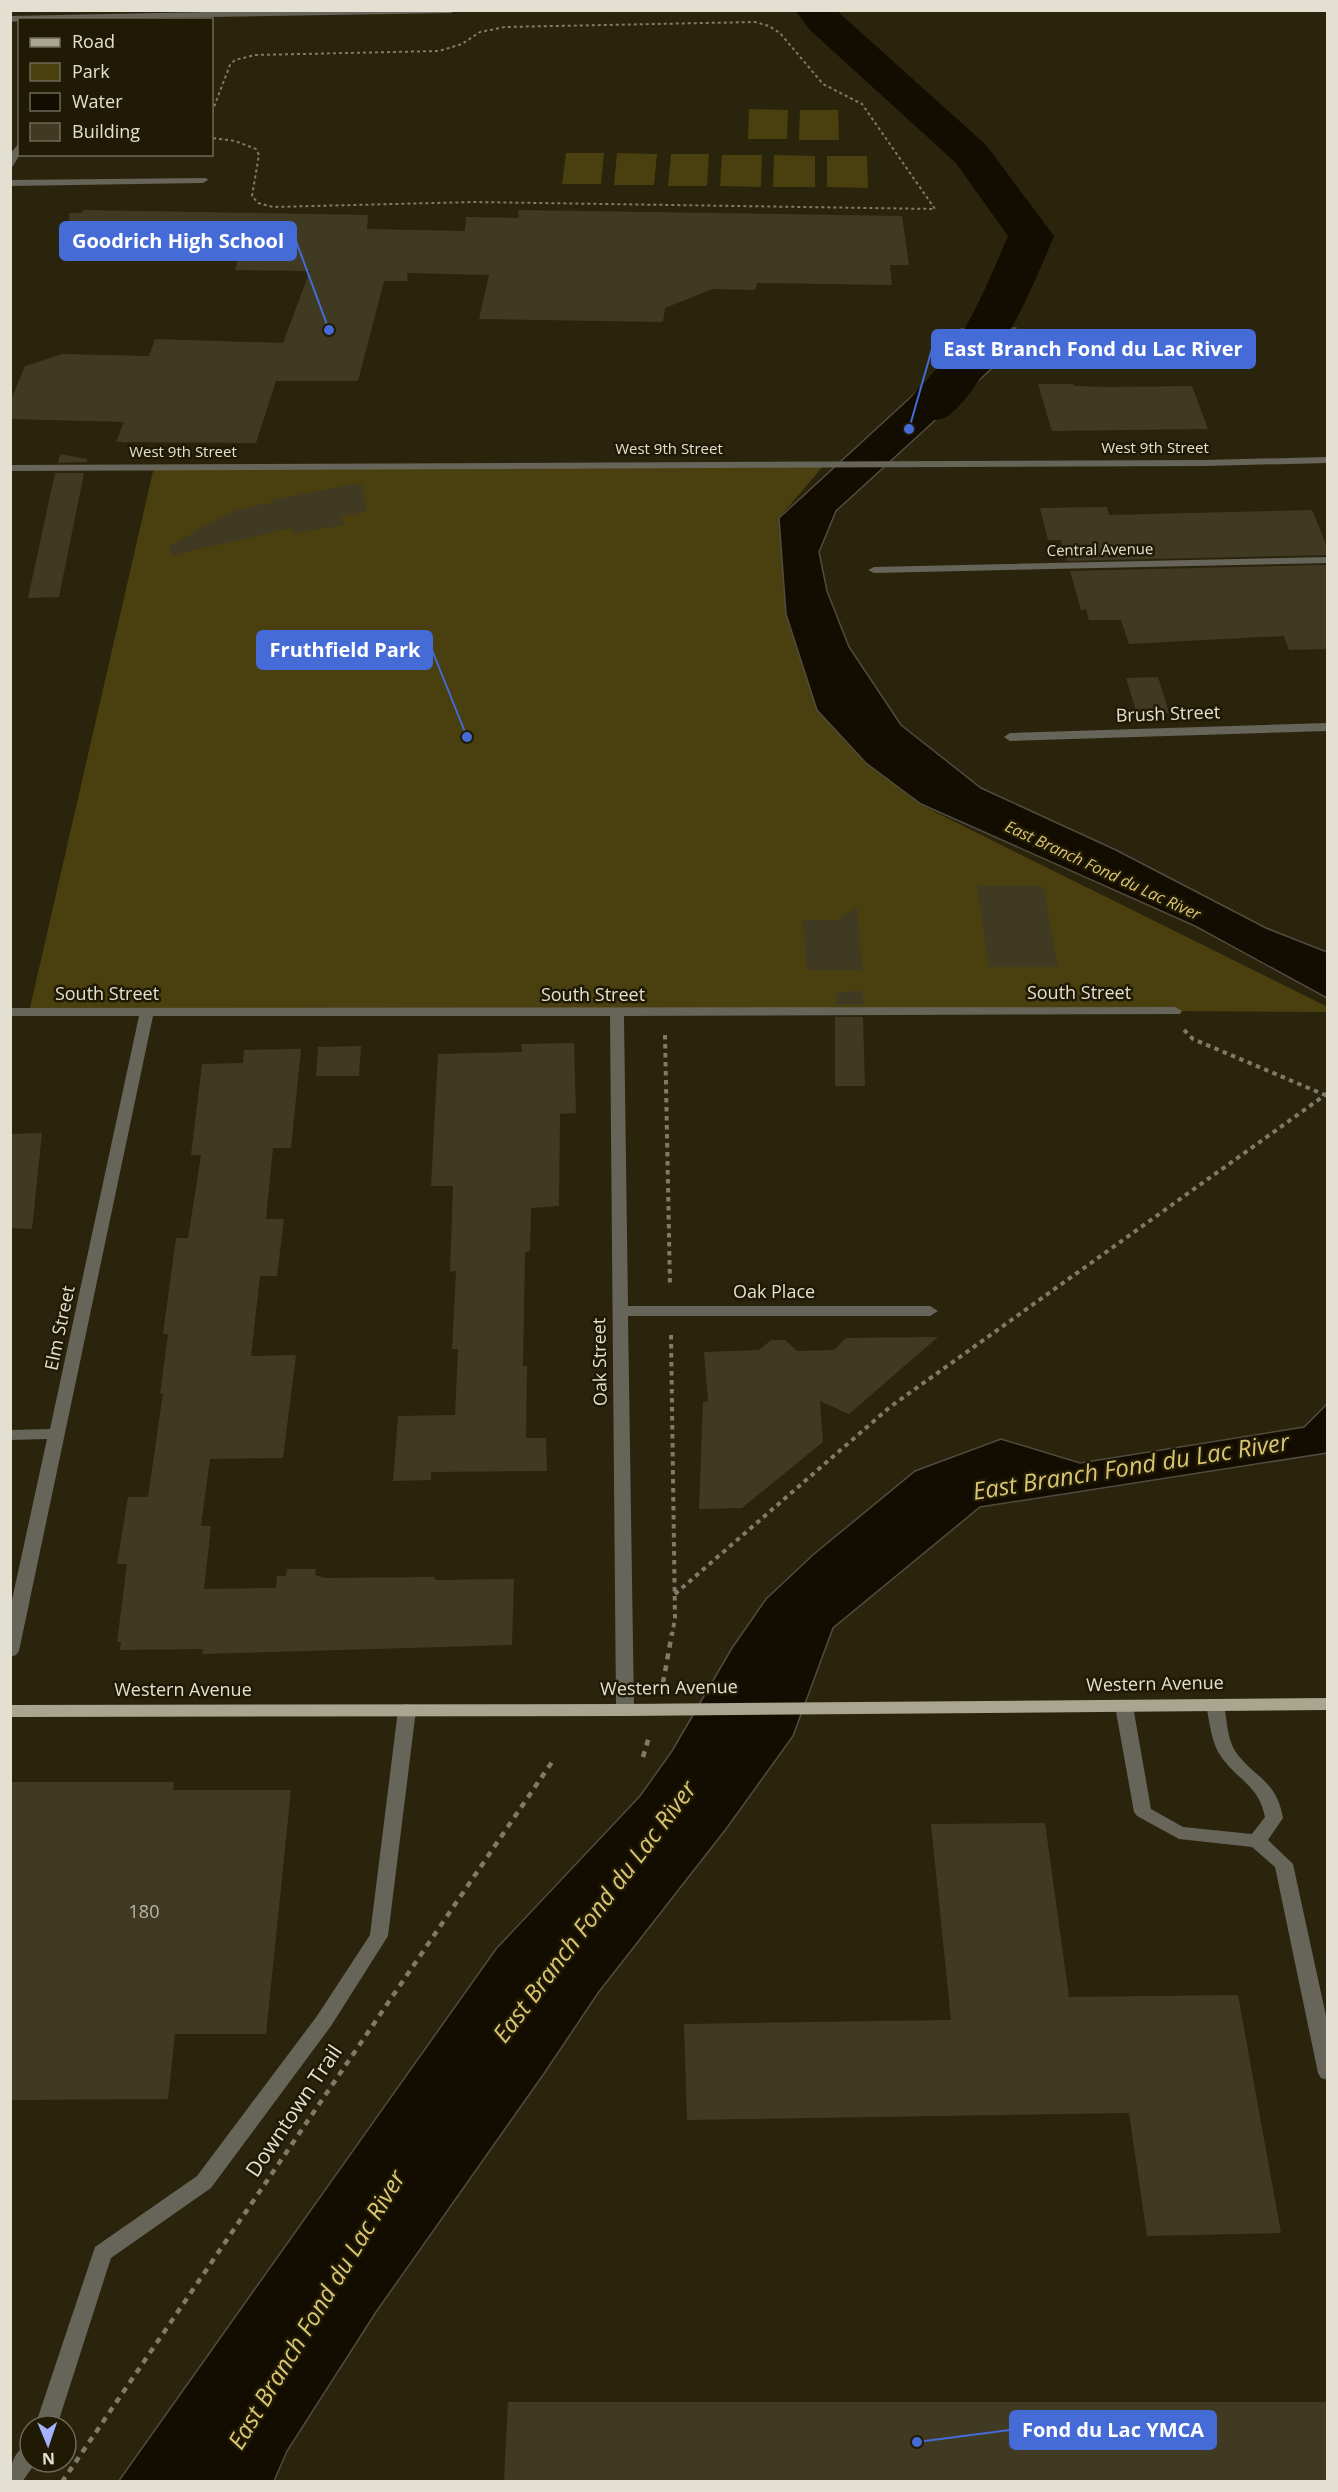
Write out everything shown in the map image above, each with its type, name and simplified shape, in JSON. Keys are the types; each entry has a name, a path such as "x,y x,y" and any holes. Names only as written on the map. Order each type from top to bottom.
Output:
{"main road":[{"name":"Western Avenue","path":"10,1712 1328,1704"}],"street":[{"path":"10,18 451,10"},
{"path":"10,165 18,149"},
{"path":"10,183 203,180"},
{"name":"West 9th Street","path":"10,468 1328,460"},
{"name":"Central Avenue","path":"874,570 1328,560"},
{"name":"Brush Street","path":"1010,736 1328,727"},
{"name":"South Street","path":"10,1012 1175,1011"},
{"name":"Elm Street","path":"10,1651 147,1012"},
{"name":"Oak Street","path":"617,1013 625,1710"},
{"name":"Oak Place","path":"619,1311 930,1311"},
{"path":"10,1435 57,1434"},
{"path":"1215,1704 1227,1753 1253,1778 1273,1802 1274,1818 1257,1841"},
{"path":"1124,1706 1143,1812 1179,1833 1257,1841 1284,1864 1328,2073"},
{"path":"50,2414 102,2253 204,2182 324,2020 379,1936 407,1710"}],"path":[{"path":"213,109 230,65 235,60 255,55 439,51 462,44 480,32 505,27 755,22 769,26 780,33 823,84 862,104 935,209 474,202 273,207 258,203 252,196 259,155 256,149 235,141 213,138"},
{"path":"1175,1011 1179,1025 1193,1039 1326,1094"},
{"path":"643,1757 665,1709 675,1618 664,1013"},
{"path":"675,1593 890,1407 1326,1094"},
{"name":"Downtown Trail","path":"62,2481 554,1759"}],"green space":[{"path":"749,109 788,110 787,139 748,139"},
{"path":"800,110 838,110 839,140 799,140"},
{"path":"566,153 604,153 601,184 562,184"},
{"path":"617,153 657,154 654,185 614,185"},
{"path":"671,154 709,154 707,186 668,186"},
{"path":"722,155 762,155 761,187 720,186"},
{"path":"774,155 815,156 815,187 773,187"},
{"path":"827,156 867,156 868,188 827,187"},
{"path":"825,464 779,518 786,614 817,710 866,763 923,806 1328,1007 1327,1012 29,1012 154,467"}],"water":[{"path":"1016,328 1001,360 836,511 819,552 827,591 849,647 901,725 981,788 1116,850 1266,928 1327,952 1327,998 1195,926 921,804 866,763 817,710 786,614 779,518 925,384 950,357 961,329"},
{"path":"1327,1404 1327,1453 980,1507 833,1628 793,1736 726,1829 598,1993 376,2312 287,2451 274,2481 118,2482 496,1949 640,1796 672,1751 732,1648 766,1599 814,1554 915,1471 1001,1439 1080,1463 1304,1427"}],"building":[{"path":"83,210 368,215 367,229 465,231 466,217 519,218 518,210 902,216 909,265 890,265 892,285 757,283 755,290 713,289 665,308 663,322 479,319 489,275 407,273 408,281 384,281 358,381 276,381 256,443 116,442 124,422 10,419 10,402 25,366 63,354 149,356 155,339 283,343 310,271 235,270 240,252 71,247 69,213 82,213"},
{"path":"1038,384 1110,387 1192,386 1208,429 1052,431"},
{"path":"60,454 87,459 87,462 58,463"},
{"path":"55,473 84,473 59,597 28,598"},
{"path":"361,483 367,511 340,517 345,525 295,533 292,528 173,555 169,546 235,510 274,502 272,500"},
{"path":"1107,507 1109,515 1312,510 1328,549 1328,555 1067,561 1061,540 1048,540 1040,508"},
{"path":"1328,565 1328,649 1289,650 1284,636 1129,644 1121,620 1089,620 1086,609 1081,610 1070,571"},
{"path":"1158,677 1169,713 1137,714 1126,678"},
{"path":"977,886 1043,886 1058,967 989,967"},
{"path":"857,907 862,970 807,970 803,920 837,920"},
{"path":"863,991 863,1005 836,1005 836,992"},
{"path":"835,1017 863,1017 865,1086 835,1086"},
{"path":"574,1043 576,1113 560,1114 559,1206 531,1208 530,1251 525,1252 523,1366 527,1366 526,1438 546,1438 547,1471 431,1472 431,1480 393,1481 398,1416 455,1415 458,1349 452,1349 456,1271 450,1272 453,1186 431,1186 438,1054 522,1052 521,1044"},
{"path":"361,1046 359,1076 316,1076 318,1047"},
{"path":"301,1049 291,1148 273,1148 266,1219 284,1219 277,1276 260,1276 251,1356 296,1355 283,1458 210,1459 201,1526 211,1526 204,1589 276,1588 277,1576 286,1576 287,1569 316,1569 315,1575 325,1578 514,1579 512,1645 202,1654 203,1649 120,1650 121,1642 117,1642 127,1564 117,1564 128,1497 148,1497 163,1393 160,1394 168,1334 163,1334 176,1238 188,1238 201,1155 191,1155 202,1064 243,1063 244,1050"},
{"path":"42,1133 32,1229 10,1228 10,1134"},
{"path":"938,1337 849,1414 820,1401 823,1442 742,1508 699,1509 703,1402 708,1401 704,1352 759,1350 771,1340 785,1340 797,1351 834,1350 846,1338"},
{"path":"10,1782 174,1782 173,1790 291,1790 266,2034 175,2034 168,2099 10,2100"},
{"path":"1045,1823 1069,1997 1238,1995 1281,2233 1147,2236 1129,2113 687,2120 684,2024 951,2020 931,1824"},
{"path":"508,2402 1328,2402 1328,2481 504,2481"}],"waterway":[{"name":"East Branch Fond du Lac River","path":"815,10 824,22 971,154 1031,236 999,308 980,343 955,379 930,406"}],"place":[{"name":"Goodrich High School","path":"329,330"},
{"name":"East Branch Fond du Lac River","path":"909,429"},
{"name":"Fruthfield Park","path":"467,737"},
{"name":"Fond du Lac YMCA","path":"917,2442"}]}
